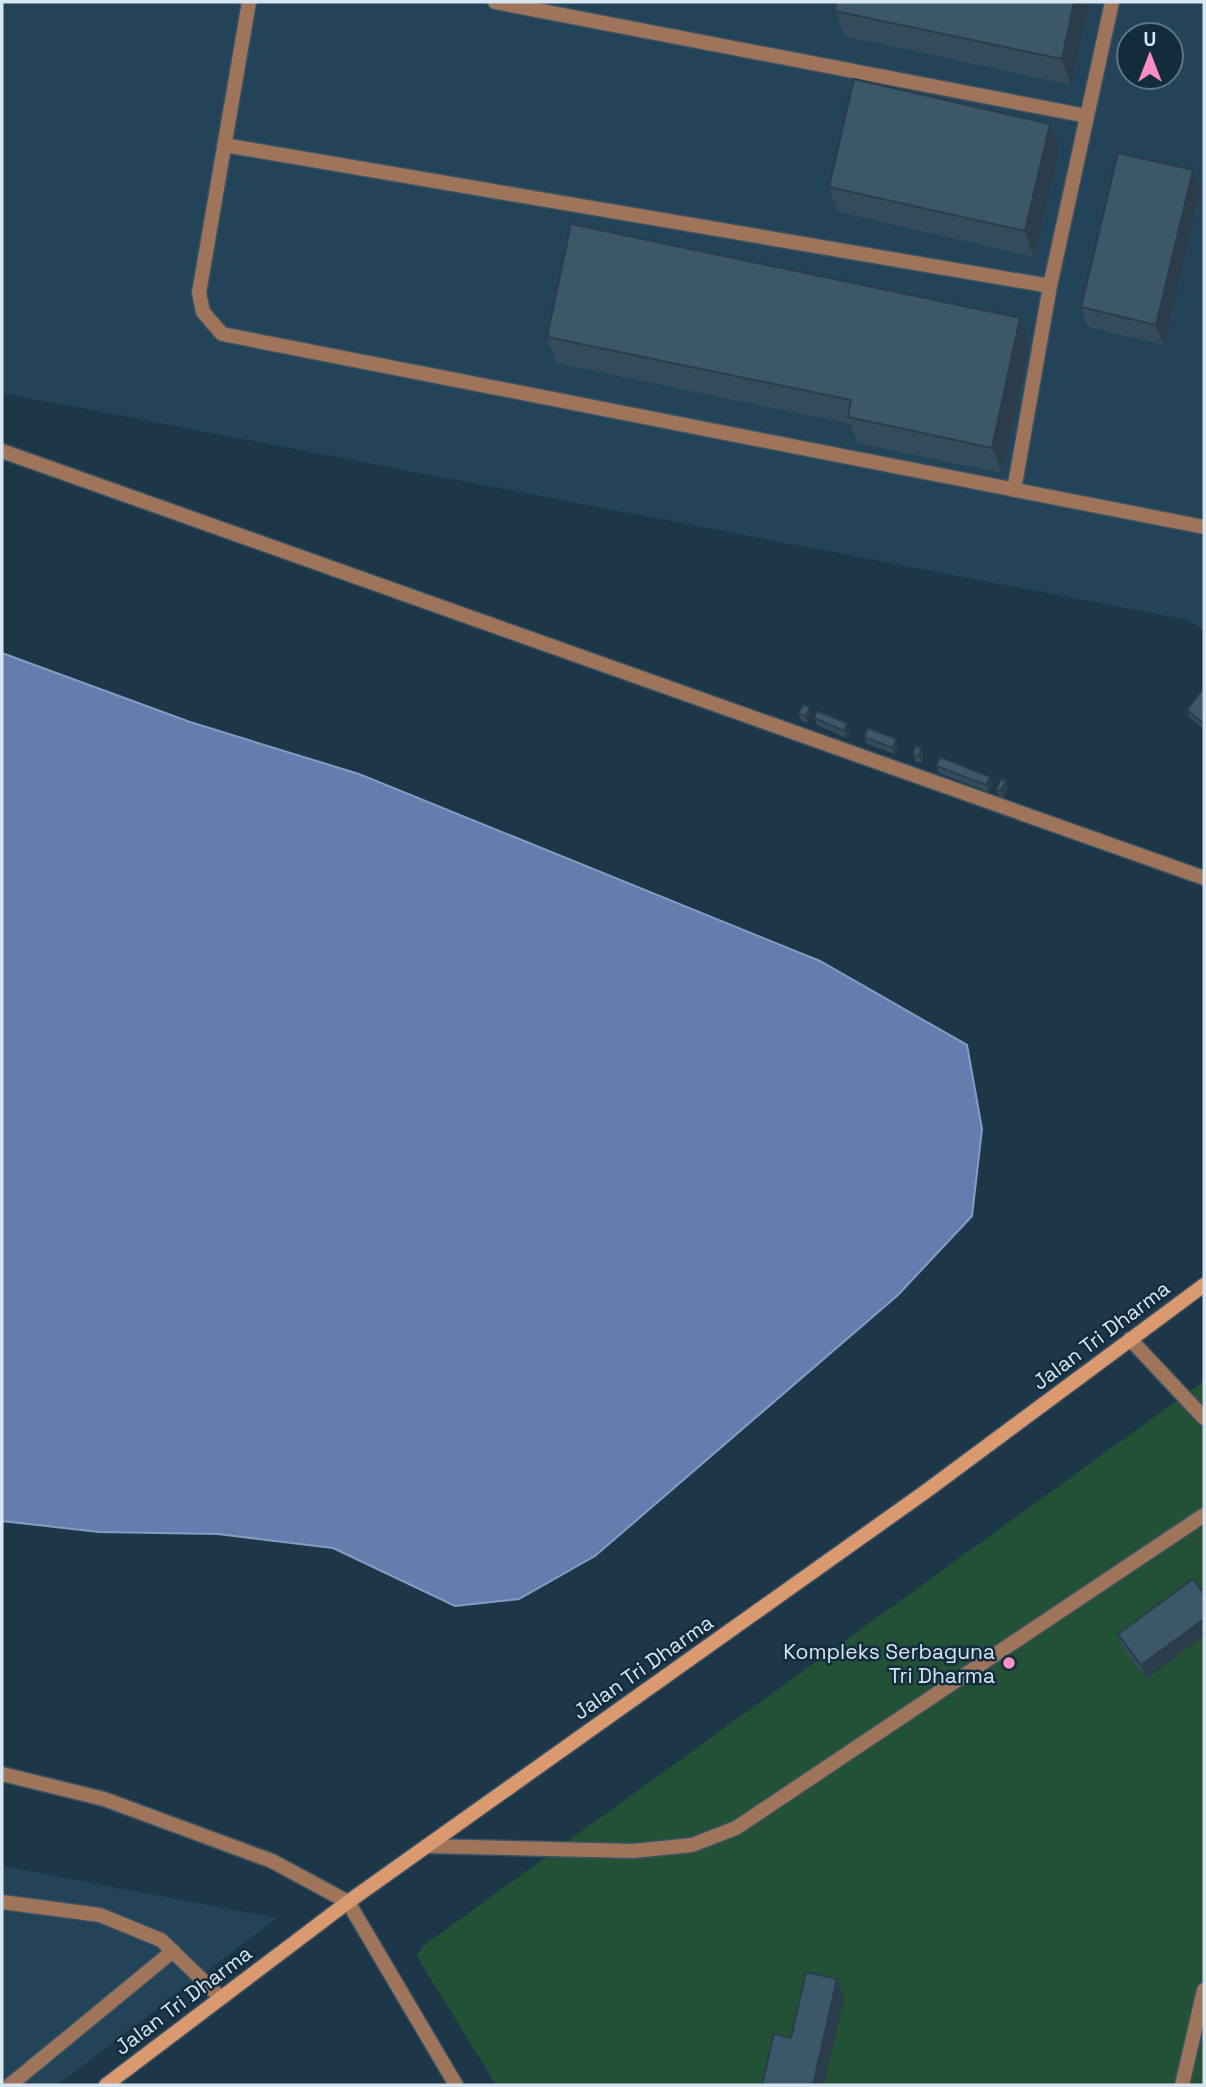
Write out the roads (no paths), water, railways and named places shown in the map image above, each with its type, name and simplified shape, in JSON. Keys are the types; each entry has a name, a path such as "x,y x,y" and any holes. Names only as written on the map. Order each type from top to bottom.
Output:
{"main road":[{"name":"Jalan Tri Dharma","path":"106,2085 348,1902 925,1492 1204,1285"}],"street":[{"path":"249,2 199,293 203,312 222,334 1204,527"},
{"path":"495,2 1087,116"},
{"path":"1014,490 1050,286 1112,2"},
{"path":"224,145 1050,286"},
{"path":"2,451 1204,878"},
{"path":"1130,1339 1204,1418"},
{"path":"428,1846 633,1852 692,1845 736,1828 1204,1515"},
{"path":"2,1774 104,1799 272,1861 348,1902 456,2085"},
{"path":"2,1902 100,1914 161,1940 220,1997"},
{"path":"10,2085 173,1951"},
{"path":"1182,2085 1204,1990"}],"water":[{"path":"2,653 190,722 359,774 820,961 967,1045 982,1129 972,1216 898,1295 595,1556 519,1599 455,1606 333,1548 218,1534 99,1532 2,1521"}],"place":[{"name":"Kompleks Serbaguna Tri Dharma","path":"1009,1663"}]}
